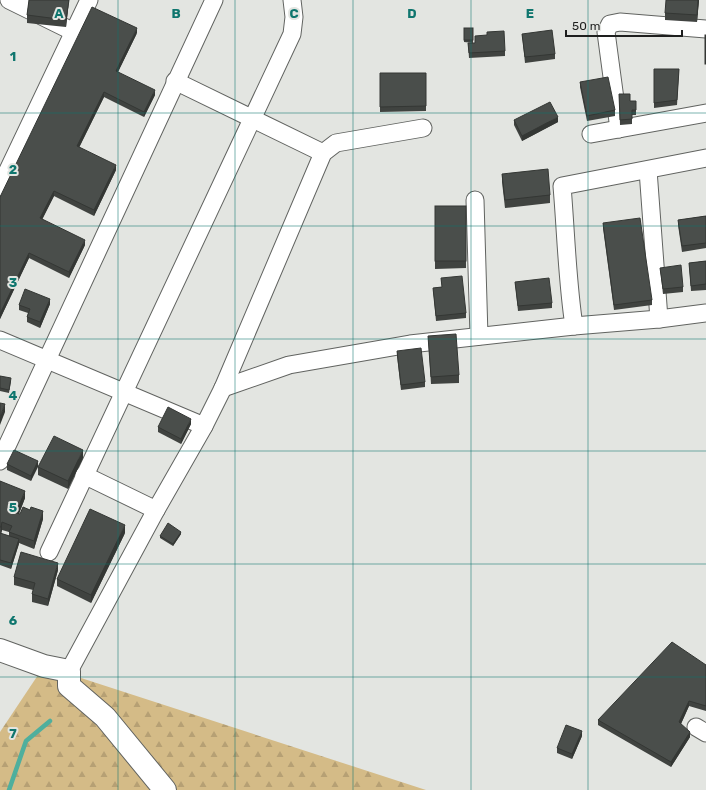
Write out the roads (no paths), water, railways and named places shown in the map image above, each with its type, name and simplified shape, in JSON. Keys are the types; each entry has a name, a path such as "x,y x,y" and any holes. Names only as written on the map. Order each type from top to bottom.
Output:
{"main road":[{"path":"0,650 44,666 69,671 69,686 105,717 165,790"}],"street":[{"path":"9,0 74,32"},
{"path":"0,188 89,0"},
{"path":"0,461 214,0"},
{"path":"48,552 292,34 294,17 292,0"},
{"path":"619,129 606,32 610,24 620,22 706,29"},
{"path":"175,82 253,118 323,153"},
{"path":"591,134 706,113"},
{"path":"69,671 156,510 204,426 223,388 323,153 336,143 423,128"},
{"path":"574,326 568,291 566,230 562,186 706,158"},
{"path":"648,170 659,319"},
{"path":"475,200 479,336"},
{"path":"223,388 289,365 410,344 706,313"},
{"path":"0,340 204,426"},
{"path":"84,475 156,510"}],"waterway":[{"path":"9,790 26,741 50,721"}]}
